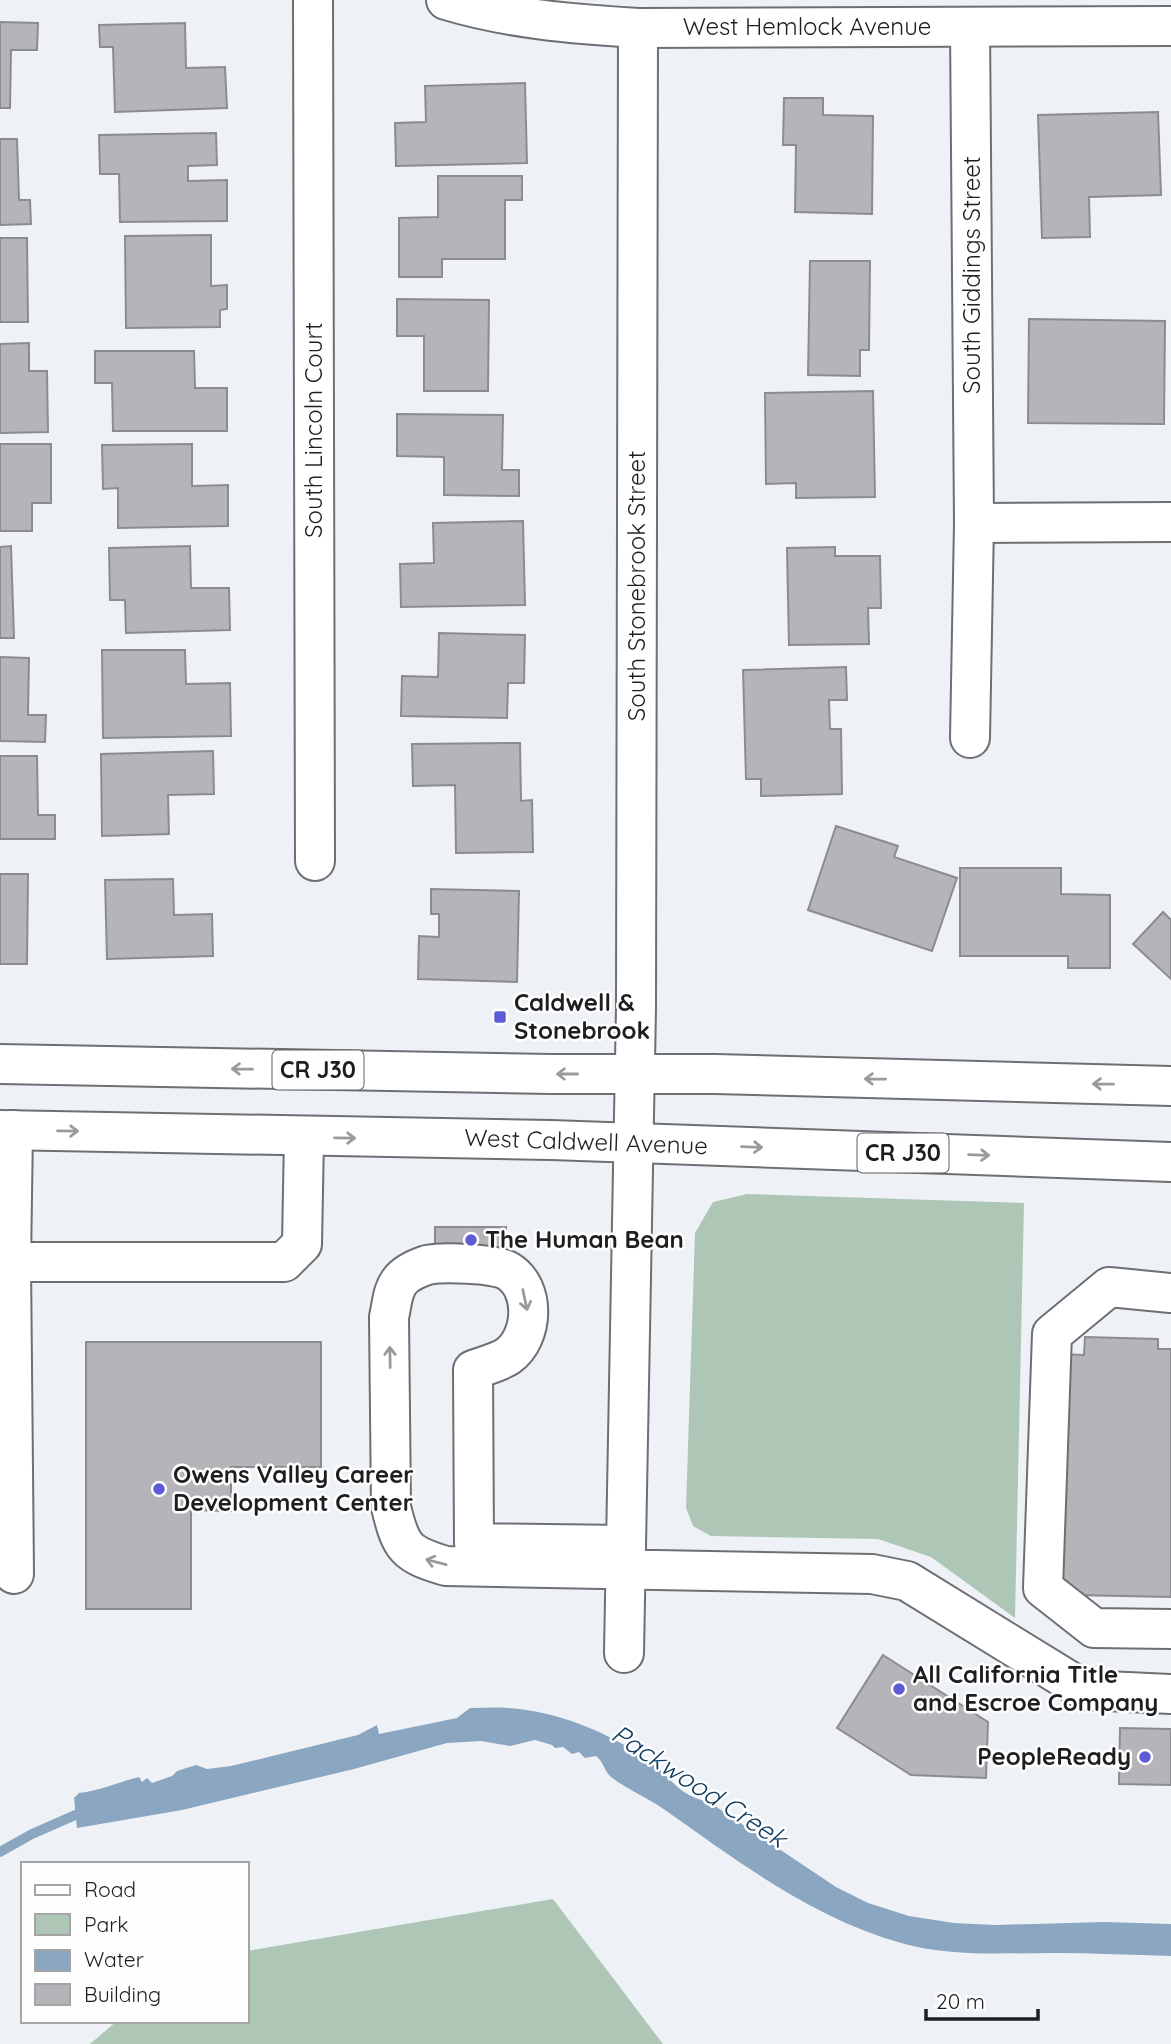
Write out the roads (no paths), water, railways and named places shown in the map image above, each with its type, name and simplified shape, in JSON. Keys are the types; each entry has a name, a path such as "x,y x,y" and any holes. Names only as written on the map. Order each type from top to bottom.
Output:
{"street":[{"name":"South Lincoln Court","path":"313,0 315,860"},
{"name":"West Hemlock Avenue","path":"446,0 480,10 557,23 638,28 1171,26"},
{"name":"South Giddings Street","path":"970,27 974,523 970,738"},
{"name":"South Stonebrook Street","path":"624,1653 635,1074 638,28"},
{"path":"974,523 1171,522"},
{"name":"CR J30","path":"0,1064 1171,1086"},
{"path":"6,1130 11,1262 13,1574"},
{"name":"West Caldwell Avenue","path":"6,1130 634,1143 1171,1162"},
{"path":"11,1262 284,1262 302,1244 304,1137"},
{"path":"626,1557 446,1566 418,1558 405,1546 396,1530 391,1507 389,1317 400,1280 414,1270 430,1265 496,1265 519,1281 526,1294 526,1329 520,1343 508,1356 473,1370 474,1543 626,1557 872,1574 907,1581 1084,1690 1171,1694"},
{"path":"1171,1293 1109,1287 1052,1334 1043,1588 1094,1628 1171,1629"}],"water":[{"name":"Packwood Creek","path":"470,1708 503,1708 545,1713 616,1740 656,1766 689,1795 709,1802 836,1887 868,1903 909,1916 954,1923 1171,1924 1171,1956 957,1952 901,1943 868,1932 777,1887 611,1777 596,1756 585,1758 579,1752 572,1754 563,1747 555,1748 535,1740 510,1746 481,1741 447,1743 354,1769 182,1810 77,1828 74,1798 79,1793 139,1777 142,1782 147,1778 152,1783 196,1765 207,1769 231,1766 358,1735 377,1725 379,1734 457,1718"}],"waterway":[{"name":"Packwood Creek","path":"0,1852 32,1834 89,1809"}],"place":[{"name":"Caldwell & Stonebrook","path":"500,1017"},
{"name":"The Human Bean","path":"471,1240"},
{"name":"Owens Valley Career Development Center","path":"159,1489"},
{"name":"All California Title and Escroe Company","path":"899,1689"},
{"name":"PeopleReady","path":"1145,1757"}]}
